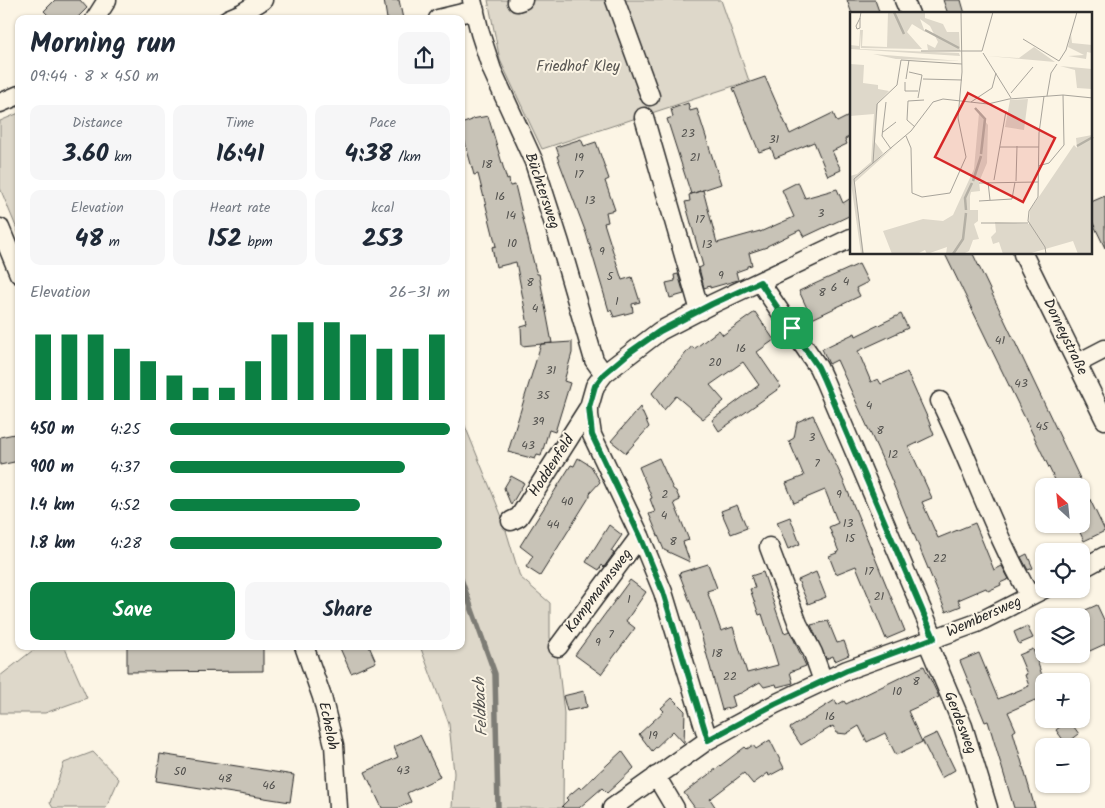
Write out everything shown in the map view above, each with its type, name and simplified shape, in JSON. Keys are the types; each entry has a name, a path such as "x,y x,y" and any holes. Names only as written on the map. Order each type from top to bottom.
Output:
{"street":[{"path":"98,15 108,0"},
{"path":"237,15 263,0"},
{"path":"615,0 650,96"},
{"path":"904,0 909,12"},
{"name":"Büchtersweg","path":"448,15 474,5 480,33 492,70 534,162 563,252 594,360 604,374"},
{"path":"0,103 15,97"},
{"path":"644,117 700,310"},
{"path":"0,228 15,264"},
{"path":"604,374 660,331 850,238"},
{"name":"Dorneystraße","path":"1024,255 1105,420"},
{"name":"Gerdesweg","path":"760,282 818,367 828,387 963,726 988,808"},
{"path":"1078,364 1105,350"},
{"name":"Kampmannsweg","path":"604,374 595,386 589,407 592,435 640,536 663,592 708,740"},
{"path":"940,401 1014,568 1035,590"},
{"name":"Hoddenfeld","path":"511,521 519,517 589,407"},
{"name":"Kampmannsweg","path":"558,647 640,536"},
{"path":"770,547 798,624 813,653 824,681"},
{"path":"1090,564 1105,556"},
{"name":"Wembersweg","path":"612,808 708,740 775,704 847,670 976,623 1035,593"},
{"name":"Echeloh","path":"305,650 322,697 334,745 338,808"},
{"path":"656,776 676,808"}],"green space":[{"name":"Friedhof Kley","path":"488,0 721,0 749,81 542,149 500,60"},
{"path":"15,115 15,224 0,188 0,121"},
{"path":"465,426 502,517 520,577 550,603 550,638 557,653 564,713 563,808 452,808 454,773 449,724 421,650 465,650"},
{"path":"33,650 66,650 87,698 45,713 0,713 0,676"},
{"path":"93,752 119,779 106,808 53,808 50,803 64,763"}],"building":[{"path":"55,0 80,0 87,8 80,15 48,15 44,11"},
{"path":"384,0 399,0 402,15 386,15"},
{"path":"847,0 875,0 879,12 851,12"},
{"path":"943,0 961,0 964,12 947,12"},
{"path":"765,77 790,134 833,113 837,122 850,116 850,136 845,139 847,144 832,151 841,170 828,176 814,142 775,158 771,148 759,152 733,88"},
{"path":"688,103 690,111 697,109 721,184 691,194 667,119 673,117 671,109"},
{"path":"488,116 507,180 509,179 510,186 515,185 535,268 537,274 539,274 552,343 522,346 521,327 528,325 516,262 496,267 492,247 496,246 478,174 474,175 465,142 465,123"},
{"path":"581,139 584,146 596,142 609,179 605,181 615,210 606,212 608,222 604,223 622,280 632,277 640,302 632,304 633,312 614,317 611,310 609,311 586,233 557,156 559,155 556,147"},
{"path":"798,182 805,198 837,189 843,203 850,199 850,215 804,237 800,230 767,247 749,253 752,265 736,272 738,280 704,288 699,268 703,266 685,202 690,201 689,195 703,190 717,243 760,232 794,217 782,190"},
{"path":"1105,196 1105,248 1092,221 1092,202"},
{"path":"945,255 973,255 1080,478 1054,478"},
{"path":"859,264 868,282 856,288 860,296 812,319 799,291"},
{"path":"678,274 684,294 670,298 666,283 675,281 674,275"},
{"path":"755,312 774,340 757,352 781,387 719,431 712,420 759,385 743,362 710,385 724,401 703,419 676,396 664,410 652,393 692,346 694,349 719,330 723,335"},
{"path":"901,314 908,328 858,351 871,382 878,379 881,384 907,372 928,419 934,435 909,447 932,498 922,502 938,538 975,523 994,570 1002,566 1009,579 988,591 986,588 958,600 961,606 946,612 889,474 837,360 829,364 822,349 855,333 856,336"},
{"path":"572,342 572,353 564,381 570,383 555,432 549,430 541,456 537,455 535,459 508,452 541,344"},
{"path":"640,407 649,427 626,453 611,441"},
{"path":"813,415 844,482 905,631 886,639 856,566 836,574 829,556 839,552 829,527 838,523 825,490 794,503 786,483 804,476 789,441 794,438 797,422"},
{"path":"15,434 15,462 0,465 0,437"},
{"path":"578,458 591,466 600,482 590,493 590,496 540,576 526,567 533,556 520,546 571,465 574,466"},
{"path":"659,458 680,500 674,503 689,540 683,542 690,562 664,550 649,514 655,512 650,499 652,498 639,467"},
{"path":"511,476 524,483 511,505 504,488"},
{"path":"1090,500 1105,531 1084,541 1080,533 1090,533"},
{"path":"737,505 747,528 731,534 721,511"},
{"path":"790,517 800,544 788,549 777,522"},
{"path":"609,525 622,535 611,551 614,553 604,567 602,565 599,570 586,562"},
{"path":"1027,554 1033,568 1028,570 1021,557"},
{"path":"708,564 717,588 707,591 721,631 733,627 747,673 778,665 762,614 759,615 750,589 755,588 751,576 763,572 784,633 790,631 806,666 790,672 793,683 777,687 776,684 764,687 760,682 732,696 735,706 722,710 698,623 679,573"},
{"path":"816,572 826,597 808,604 798,580"},
{"path":"630,580 646,592 626,621 635,628 601,674 575,655"},
{"path":"1097,605 1105,622 1105,644 1090,651 1090,608"},
{"path":"828,621 837,643 844,641 849,655 835,661 833,656 826,659 811,625"},
{"path":"1027,626 1033,638 1019,644 1014,632"},
{"path":"1033,649 1035,663 1038,663 1041,673 1035,673 1035,700 1008,712 1016,730 1013,732 1035,808 1014,808 988,721 985,722 960,661 979,653 998,699 1029,686 1025,675 1027,674 1019,655"},
{"path":"127,650 263,650 263,671 127,672"},
{"path":"341,650 371,650 376,662 351,673"},
{"path":"924,666 939,697 908,711 922,742 896,755 885,733 867,742 859,726 846,734 837,733 833,726 801,745 790,728 835,700 837,705 844,701 846,704"},
{"path":"584,691 587,707 567,711 563,696"},
{"path":"672,698 685,711 684,743 673,731 652,751 639,734 664,711 661,708"},
{"path":"1059,728 1075,728 1079,734 1074,738 1062,738 1056,730"},
{"path":"937,733 955,770 941,778 922,740"},
{"path":"420,735 440,777 407,793 411,802 398,808 382,808 365,772 398,757 394,747"},
{"path":"770,740 784,768 769,776 768,773 753,784 744,773 710,799 716,808 695,808 684,793 745,747 747,749 753,745 756,749"},
{"path":"622,751 634,768 618,783 607,793 602,788 579,808 564,808 562,806 568,800 566,798 579,787 581,789"},
{"path":"160,754 294,775 290,802 156,781"}],"waterway":[{"name":"Feldbach","path":"465,590 495,674 498,808"}],"route":[{"path":"760,282 792,328 818,367 834,401 934,638 847,670 775,704 708,740 663,592 640,536 592,435 589,407 595,386 604,374 630,352 660,331 760,282"}]}
